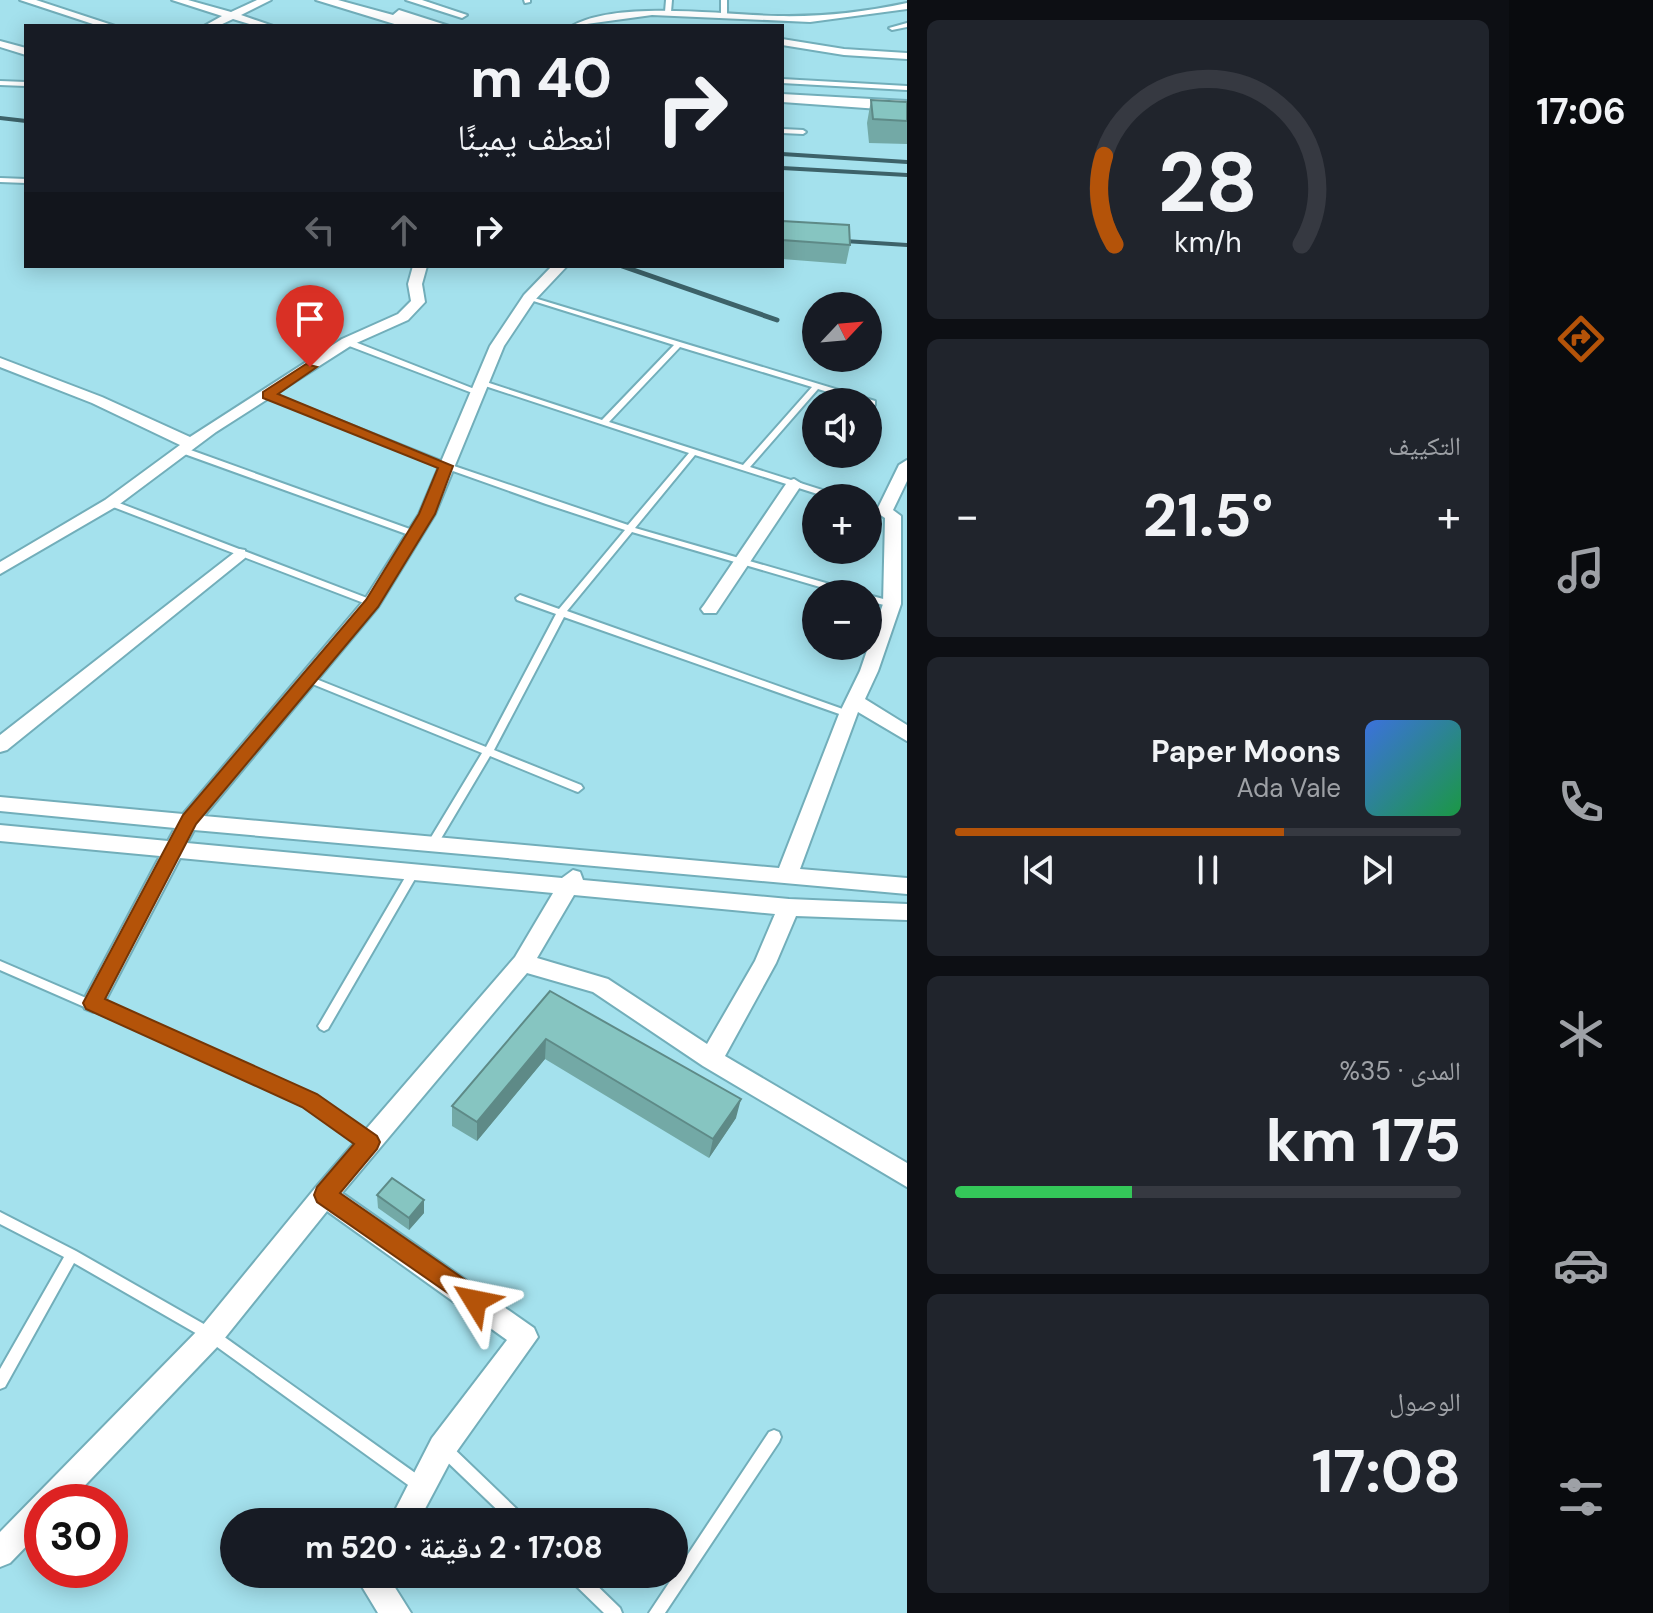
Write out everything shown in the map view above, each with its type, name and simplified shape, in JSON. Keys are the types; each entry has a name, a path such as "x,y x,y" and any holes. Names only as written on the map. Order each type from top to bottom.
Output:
{"street":[{"path":"25,0 103,24"},
{"path":"177,0 261,24"},
{"path":"214,24 266,0"},
{"path":"323,0 409,24"},
{"path":"352,0 435,24"},
{"path":"411,0 461,20 466,0"},
{"path":"581,24 613,9 668,6 725,20 823,18 907,6"},
{"path":"784,42 844,52 907,56"},
{"path":"0,44 24,53"},
{"path":"0,55 24,54"},
{"path":"784,98 907,106"},
{"path":"784,107 907,114"},
{"path":"0,569 111,503 187,447 347,342 403,317 418,302 415,284 419,268"},
{"path":"93,1003 189,820 372,603 415,534 497,346 529,298 558,268"},
{"path":"0,362 97,400 187,447"},
{"path":"787,875 892,604 893,516 884,512 907,465"},
{"path":"710,609 794,484"},
{"path":"0,745 239,554"},
{"path":"852,708 907,734"},
{"path":"0,804 580,859 907,886"},
{"path":"0,833 569,888 789,907 907,912"},
{"path":"66,1484 211,1335 369,1142 523,963 569,888 580,859"},
{"path":"711,1059 765,963 789,907"},
{"path":"523,963 600,985 711,1059 907,1176"},
{"path":"325,1195 525,1337 442,1448 410,1508"},
{"path":"0,1553 24,1528"},
{"path":"379,1588 396,1613"}],"lane":[{"path":"724,0 725,20"},
{"path":"892,28 907,25"},
{"path":"784,81 907,88"},
{"path":"0,83 24,84"},
{"path":"784,131 803,132"},
{"path":"0,180 24,181"},
{"path":"529,298 823,388"},
{"path":"347,342 479,387 604,422 802,487"},
{"path":"604,422 679,344"},
{"path":"745,468 817,386"},
{"path":"268,395 446,466 628,527 803,580"},
{"path":"187,447 415,534"},
{"path":"432,844 488,752 562,611 628,527 694,451"},
{"path":"111,503 372,603"},
{"path":"882,512 893,516"},
{"path":"520,598 852,708"},
{"path":"882,602 892,604"},
{"path":"308,679 578,788"},
{"path":"324,1026 414,872"},
{"path":"0,965 310,1100 369,1142"},
{"path":"0,1218 72,1255 211,1335 422,1486"},
{"path":"0,1382 72,1255"},
{"path":"656,1613 774,1437"},
{"path":"442,1448 505,1508"},
{"path":"589,1588 615,1613"}],"building":[{"path":"871,100 907,102 907,121 873,119"},
{"path":"784,221 849,225 850,245 784,240"},
{"path":"550,991 741,1099 713,1139 546,1039 477,1122 452,1106"},
{"path":"392,1178 424,1200 409,1218 377,1195"}],"railway":[{"path":"0,118 24,121"},
{"path":"784,154 907,162"},
{"path":"784,168 907,175"},
{"path":"784,237 907,245"},
{"path":"628,268 777,320"}],"route":[{"path":"310,367 268,395 446,466 427,514 372,603 189,820 93,1003 310,1100 369,1142 325,1195 475,1301"}]}
